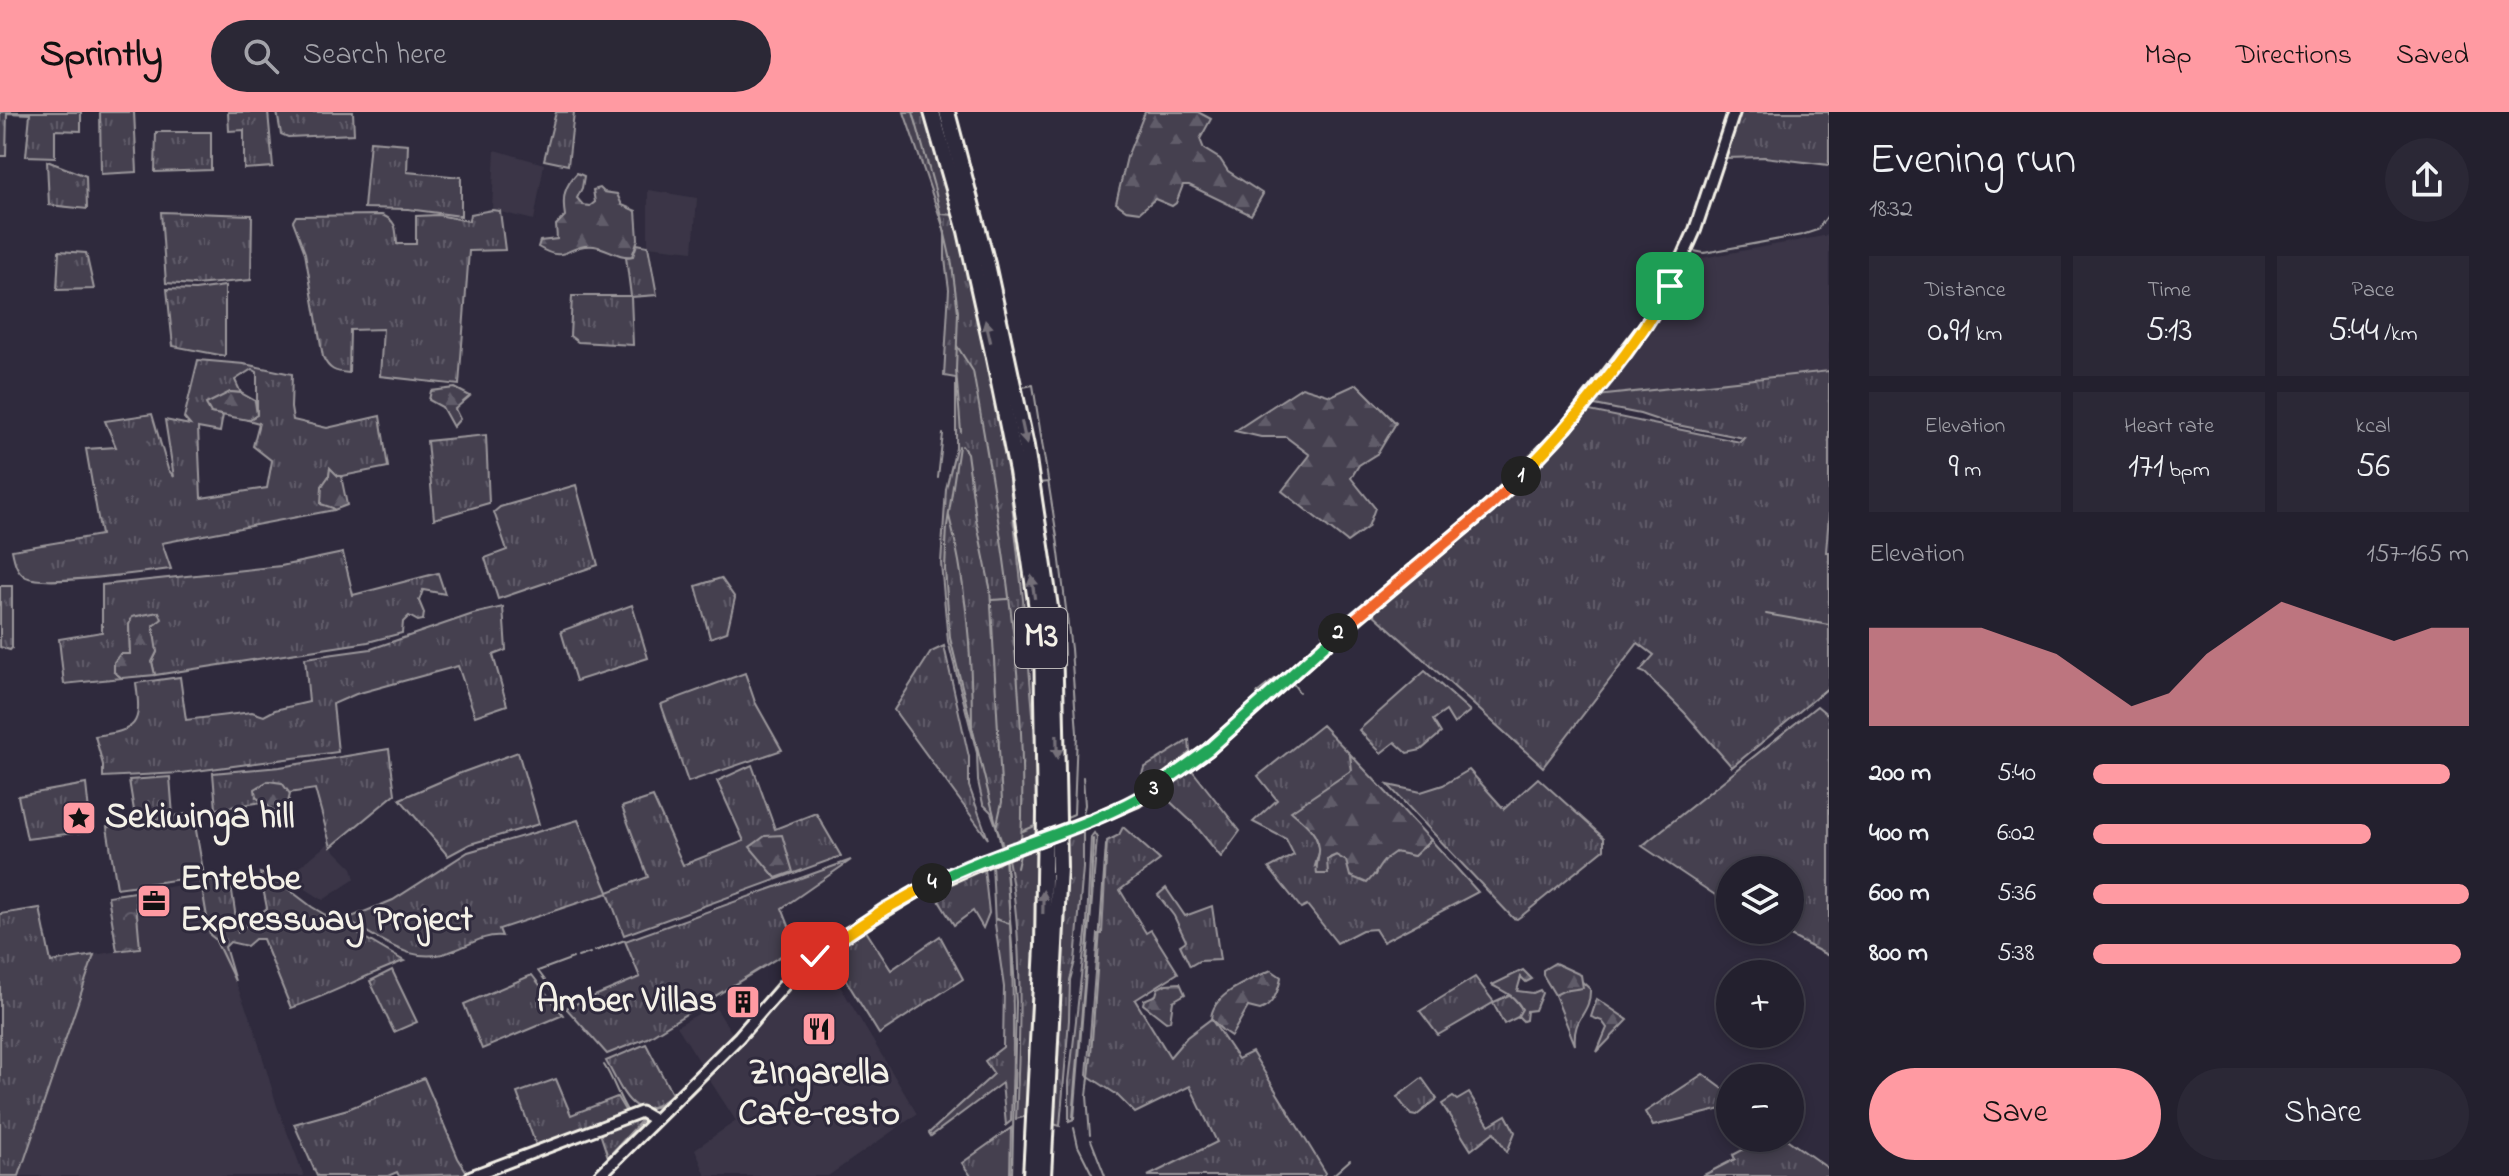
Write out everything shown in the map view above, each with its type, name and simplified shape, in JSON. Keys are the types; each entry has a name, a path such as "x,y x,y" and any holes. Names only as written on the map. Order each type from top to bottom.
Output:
{"highway":[{"name":"M3","path":"932,112 966,231 993,353 1017,471 1042,643 1045,813 1043,946 1031,1176"},
{"name":"M3","path":"947,112 987,264 1023,431 1054,634 1059,868 1043,1176"}],"main road":[{"path":"599,1176 653,1119 739,1037 792,976 823,949 916,892 1136,801 1208,750 1345,627 1489,507 1566,428 1639,334 1670,286 1695,230 1734,112"}],"street":[{"path":"471,1176 641,1112 653,1119"}],"shaded area":[{"path":"495,150 544,164 534,220 492,210"},
{"path":"648,190 697,198 693,251 648,246"},
{"path":"1829,235 1829,371 1597,396 1686,261"},
{"path":"330,842 331,847 352,868 355,879 323,900 287,877"},
{"path":"201,882 210,935 215,939 235,981 254,1028 277,1106 304,1176 19,1176 94,955 140,948 135,892"},
{"path":"822,956 917,1114 828,1176 706,1176 695,1149 736,1121 707,1076"},
{"path":"714,1005 735,1038 703,1067 677,1026"}],"green space":[{"path":"0,112 81,112 81,131 55,130 55,157 26,156 30,114 7,113 6,156 0,156"},
{"path":"100,112 134,112 137,172 101,174"},
{"path":"228,112 268,112 273,167 244,169 244,130 229,131"},
{"path":"277,112 353,112 354,134 288,137 281,134"},
{"path":"556,112 574,112 568,165 544,160"},
{"path":"904,112 925,112 939,154 968,265 1004,435 1024,608 1040,796 1040,833 1004,848 991,812 983,804 977,753 948,641 941,563 946,489 956,448 956,378 944,376 949,289 945,232"},
{"path":"1145,112 1198,112 1211,119 1200,139 1204,149 1220,159 1228,171 1263,194 1251,215 1189,185 1183,185 1172,206 1155,199 1140,212 1126,210 1116,203 1127,157"},
{"path":"1740,112 1829,112 1829,165 1764,157 1726,158"},
{"path":"156,132 211,132 211,170 155,172"},
{"path":"370,141 408,144 407,172 461,177 461,216 408,209 364,208"},
{"path":"47,161 86,176 87,209 49,205"},
{"path":"577,173 584,176 577,198 583,205 590,206 595,202 593,190 600,188 604,192 617,194 622,205 636,211 638,239 632,256 622,256 594,246 561,254 538,247 540,241 557,239 556,225 565,216 565,193"},
{"path":"500,211 505,250 469,251 459,385 380,376 383,329 350,330 349,373 330,368 323,357 305,253 293,221 296,216 382,215 393,223 397,244 416,244 416,216 438,215 469,221 470,214"},
{"path":"161,212 252,215 251,280 195,285 166,283"},
{"path":"637,244 648,246 657,295 631,297 633,345 578,342 570,336 572,296 631,296 626,257 633,256"},
{"path":"59,251 86,253 94,289 57,290"},
{"path":"225,286 225,356 173,346 167,289 195,290"},
{"path":"198,360 244,364 292,374 293,420 327,428 380,416 388,467 338,477 330,468 322,486 334,510 162,543 171,569 73,580 36,580 20,572 12,550 101,535 86,449 116,447 105,421 152,414 168,469 174,477 165,420 190,425 184,418","holes":["252,369 257,372 257,414 248,420 259,423 253,446 272,461 267,488 201,498 198,428 220,432 223,415 211,413 230,392 241,393 235,380"]},
{"path":"1829,371 1826,552 1829,552 1829,687 1732,767 1685,713 1640,671 1654,655 1638,643 1543,767 1371,612 1462,538 1561,444 1581,417 1590,411 1740,442 1744,438 1590,404 1597,396"},
{"path":"1357,384 1396,423 1378,453 1359,465 1351,478 1375,508 1368,527 1347,542 1282,491 1310,455 1286,437 1261,437 1235,431 1302,387 1331,396"},
{"path":"455,388 470,396 455,409 460,419 453,427 442,407 429,400 431,391"},
{"path":"230,392 241,393 255,401 257,415 248,420 211,413 206,404"},
{"path":"486,435 489,503 434,519 427,441"},
{"path":"330,468 341,476 347,505 334,510 321,504 322,486"},
{"path":"576,485 598,565 498,599 485,558 507,550 494,512 500,507"},
{"path":"343,553 353,595 438,573 445,594 423,590 419,601 424,613 423,620 409,616 403,622 402,633 368,642 155,675 152,662 157,652 143,616 132,618 129,625 130,654 114,672 122,678 64,684 59,639 102,632 102,585 281,566"},
{"path":"721,578 735,598 727,632 710,638 696,586"},
{"path":"0,586 12,586 10,650 0,647"},
{"path":"632,605 648,658 576,681 561,631"},
{"path":"503,607 506,650 493,655 507,705 475,716 458,666 356,694 333,704 338,752 181,773 103,777 95,736 120,731 134,723 138,709 136,683 180,677 186,720 252,712 264,716 275,710 309,702 305,658 371,649 473,614"},
{"path":"159,612 162,619 153,626 157,652 152,662 155,675 122,678 114,672 114,662 120,654 130,654 129,625 132,617"},
{"path":"944,646 969,757 969,786 988,839 894,710 931,652"},
{"path":"1425,671 1470,711 1454,724 1446,711 1433,720 1441,733 1421,750 1407,753 1395,742 1381,753 1359,730"},
{"path":"745,673 755,702 782,750 688,782 661,704"},
{"path":"1817,706 1829,716 1829,956 1804,943 1804,856 1716,856 1716,896 1642,846"},
{"path":"1322,725 1350,754 1352,770 1336,782 1314,833 1320,849 1315,866 1336,855 1375,875 1381,861 1395,852 1414,856 1431,840 1478,892 1383,942 1375,929 1362,930 1337,943 1307,905 1301,908 1269,868 1294,855 1286,839 1253,822 1277,800 1258,776"},
{"path":"1189,740 1190,752 1173,768 1150,782 1142,774 1144,768"},
{"path":"389,749 395,794 331,847 315,789 289,793 281,783 256,797 263,802 216,809 213,773 280,767"},
{"path":"518,752 539,824 470,844 448,856 400,799 458,774"},
{"path":"1350,754 1431,840 1414,856 1395,852 1367,883 1350,876 1346,861 1336,855 1327,859 1328,874 1317,874 1318,842 1291,811 1352,770"},
{"path":"752,765 775,829 816,813 841,856 624,935 608,893 499,929 502,936 484,938 455,950 426,956 388,944 351,923 349,918 393,900 468,852 578,820 608,892 648,877 622,807 653,797 683,865 744,841 717,781"},
{"path":"1191,769 1240,831 1221,857 1195,825 1162,794"},
{"path":"1469,770 1504,809 1538,778 1604,838 1604,849 1517,919 1388,785 1421,792 1443,785"},
{"path":"170,777 173,816 136,823 129,780"},
{"path":"268,781 282,783 290,794 285,808 277,813 256,797 255,789"},
{"path":"86,784 91,831 27,839 18,796"},
{"path":"193,813 204,876 117,888 107,827"},
{"path":"1123,827 1160,860 1120,890 1146,933 1151,930 1178,973 1135,1000 1170,1057 1187,1037 1211,1019 1238,1059 1252,1052 1326,1173 1323,1176 1148,1176 1217,1142 1190,1086 1135,1113 1116,1094 1087,1075 1098,934 1102,934 1107,841 1119,835"},
{"path":"1083,831 1083,868 1075,961 1070,980 1060,1126 1053,1124 1066,838"},
{"path":"1094,833 1097,838 1074,1119 1069,1121 1069,1082 1087,924 1091,837"},
{"path":"782,835 793,872 776,878 750,847 765,836"},
{"path":"1039,847 1040,893 1028,1116 1016,1119 1019,955 1008,859"},
{"path":"851,860 782,908 797,946 647,1038 607,1054 566,1008 640,977 625,941"},
{"path":"1005,860 1013,990 1011,1121 1006,1125 1002,1083 931,1136 929,1133 994,1074 985,1061 1003,1047 1004,987 995,924 992,864"},
{"path":"984,868 989,913 983,928 973,911 954,925 931,888"},
{"path":"260,873 275,879 312,907 404,961 291,1008 263,939 255,939 247,946 230,942 225,947 235,981 215,939 210,935 201,882 230,878 238,932 267,908"},
{"path":"1166,888 1185,916 1212,906 1220,960 1199,961 1190,966 1180,945 1186,941 1174,916 1158,895"},
{"path":"135,892 140,948 117,951 108,896"},
{"path":"40,908 51,962 94,955 19,1176 0,1176 0,914"},
{"path":"864,928 891,970 940,936 963,979 879,1034 828,951"},
{"path":"1555,963 1581,975 1583,988 1555,995 1543,970"},
{"path":"392,970 417,1022 394,1032 370,981"},
{"path":"1271,970 1281,977 1275,997 1260,1010 1248,1007 1231,1036 1211,1019 1213,1010 1225,995"},
{"path":"1523,970 1532,979 1526,982 1521,977 1517,991 1533,993 1540,990 1542,993 1535,1010 1527,1011 1526,1020 1523,1021 1518,1016 1522,1009 1516,1000 1492,985"},
{"path":"532,975 563,1015 482,1049 464,1004"},
{"path":"1475,977 1494,1002 1511,994 1522,1009 1518,1017 1504,1024 1493,1003 1438,1035 1420,1011"},
{"path":"1577,977 1590,989 1590,998 1576,1028 1575,1045 1555,995"},
{"path":"1180,983 1185,994 1173,1001 1170,1021 1166,1022 1143,1004 1144,1000 1156,995 1158,988"},
{"path":"1597,999 1628,1020 1597,1052 1607,1028 1602,1021 1591,1017"},
{"path":"646,1044 672,1094 648,1108 632,1103 606,1061"},
{"path":"1703,1074 1716,1084 1716,1110 1653,1126 1645,1112"},
{"path":"424,1078 458,1158 468,1174 399,1176 397,1172 388,1176 317,1176 294,1124 348,1109"},
{"path":"1422,1078 1437,1099 1416,1116 1411,1115 1397,1097"},
{"path":"556,1079 571,1115 617,1097 626,1112 623,1117 537,1148 517,1093"},
{"path":"1469,1093 1489,1125 1506,1115 1515,1132 1507,1152 1494,1132 1471,1150 1442,1104"},
{"path":"635,1119 642,1120 608,1157 600,1133"},
{"path":"1011,1128 1010,1176 971,1176 962,1163"},
{"path":"1804,1151 1829,1169 1829,1176 1702,1176 1735,1159 1733,1155 1739,1152"}],"waterway":[{"path":"913,112 952,265 958,312 956,370 961,432"},
{"path":"941,214 954,215"},
{"path":"1694,251 1704,253 1802,235 1817,230 1829,214"},
{"path":"957,346 973,371 1010,606 1021,724 1021,843"},
{"path":"1023,387 1033,385 1071,649 1077,733 1074,814 1067,817"},
{"path":"938,478 943,434"},
{"path":"959,446 947,526 945,569 950,638 1001,844"},
{"path":"962,446 967,453 990,587 1002,802 997,824"},
{"path":"1039,483 1049,482"},
{"path":"1363,604 1471,514"},
{"path":"949,516 967,620 972,727"},
{"path":"991,600 1008,599"},
{"path":"1322,634 1349,614"},
{"path":"1766,614 1829,625"},
{"path":"1284,674 1292,668"},
{"path":"1257,693 1276,678"},
{"path":"1293,680 1299,692"},
{"path":"1816,698 1829,687"},
{"path":"1083,777 1083,813"},
{"path":"1023,831 1037,825"},
{"path":"1073,1118 1093,839"},
{"path":"1091,1055 1106,845"},
{"path":"1017,868 1021,850"},
{"path":"1006,862 1016,1002 1012,1176"},
{"path":"996,919 1010,924"},
{"path":"595,951 625,940"},
{"path":"578,957 590,953"},
{"path":"566,1008 538,971 573,958"},
{"path":"1090,1135 1087,1096 1091,1058"},
{"path":"604,1065 628,1112"},
{"path":"646,1109 659,1106 674,1092"},
{"path":"1074,1128 1078,1146 1093,1176"},
{"path":"1091,1140 1105,1176"},
{"path":"1332,1176 1350,1160"},
{"path":"458,1176 479,1168"},
{"path":"592,1176 600,1168"}],"place":[{"name":"Sekiwinga hill","path":"79,818"},
{"name":"Entebbe Expressway Project","path":"154,901"},
{"name":"Amber Villas","path":"743,1002"},
{"name":"ZIngarella Cafe-resto","path":"819,1029"}],"route":[{"path":"815,956 885,909 946,876 1136,801 1208,750 1364,611 1489,507 1521,475 1584,406 1646,325 1670,286"}]}
